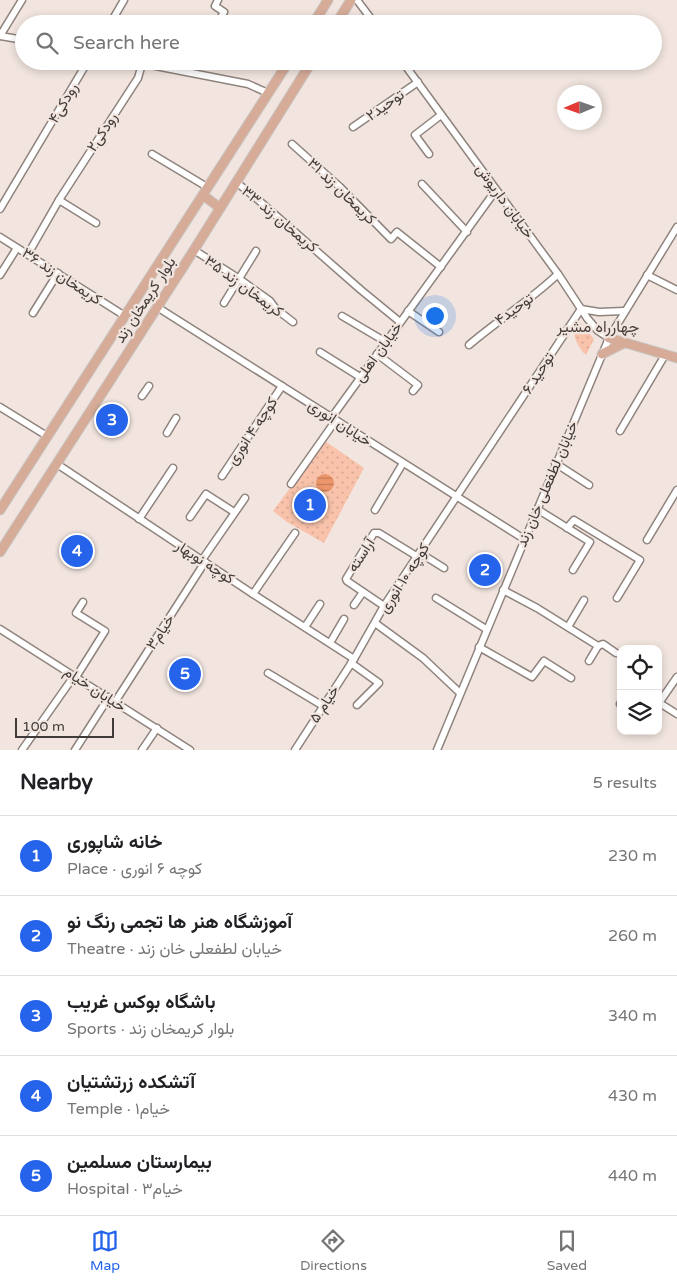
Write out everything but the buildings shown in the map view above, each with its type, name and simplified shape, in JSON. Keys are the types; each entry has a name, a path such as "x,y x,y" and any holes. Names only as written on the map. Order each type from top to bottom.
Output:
{"main road":[{"path":"319,15 328,0"},
{"path":"342,15 351,0"},
{"name":"بلوار کریمخان زند","path":"0,510 282,70"},
{"name":"بلوار کریمخان زند","path":"0,552 194,250 306,70"},
{"path":"205,191 220,208"},
{"path":"609,338 677,358"},
{"path":"602,354 624,343"}],"street":[{"path":"15,38 0,36 22,0"},
{"path":"115,15 124,0"},
{"path":"218,0 215,6 224,12 222,15"},
{"path":"357,0 368,15"},
{"name":"رودکی۴","path":"0,209 83,70"},
{"name":"رودکی۲","path":"28,254 59,200 138,78 140,70"},
{"path":"177,70 248,84 268,93"},
{"name":"خیابان داریوش","path":"409,70 558,274 581,309 598,331 609,338"},
{"name":"توحید۲","path":"353,128 418,82"},
{"path":"430,154 415,134 441,115"},
{"name":"کریمخان زند ۳۱","path":"292,144 340,187 390,239 397,232 441,267"},
{"path":"152,154 205,191"},
{"name":"کریمخان زند ۳۳","path":"236,182 400,322"},
{"path":"422,184 467,232"},
{"name":"خیابان اهلی","path":"290,484 376,354 496,190"},
{"path":"59,200 96,223"},
{"name":"خیابان لطفعلی خان زند","path":"437,750 609,338 677,227"},
{"name":"کریمخان زند ۳۶","path":"0,237 125,316"},
{"path":"0,275 17,248"},
{"name":"کریمخان زند ۳۵","path":"194,250 238,278 293,322"},
{"path":"224,303 256,252"},
{"path":"32,313 58,273"},
{"name":"توحید۴","path":"469,345 558,274"},
{"path":"647,275 677,290"},
{"name":"خیابان انوری","path":"157,307 524,539"},
{"path":"581,309 590,312 624,311"},
{"name":"۶ توحید","path":"457,498 581,309"},
{"path":"408,310 439,332"},
{"path":"342,316 386,342"},
{"path":"320,352 360,377"},
{"path":"376,354 418,385 413,391"},
{"path":"620,431 666,355"},
{"path":"142,396 150,386"},
{"name":"کوچه ۴ انوری","path":"222,476 282,386"},
{"path":"0,407 47,436"},
{"path":"167,433 176,418"},
{"path":"375,510 403,463"},
{"name":"کوچه نوبهار","path":"57,464 139,520 330,643 379,683 358,705"},
{"path":"555,464 589,485"},
{"path":"139,520 173,468"},
{"path":"647,540 677,490"},
{"path":"190,517 206,494 234,512"},
{"name":"خیام۳","path":"115,702 234,512 245,498"},
{"name":"کوچه ۱۰ انوری","path":"352,661 384,606 457,498"},
{"path":"537,509 590,542 573,570"},
{"path":"568,528 574,520 640,560 617,598"},
{"name":"آراسته","path":"384,606 346,579 376,532 419,555"},
{"path":"253,594 295,533"},
{"path":"419,555 444,568"},
{"path":"503,590 537,608 598,646"},
{"path":"354,605 363,592"},
{"path":"436,598 486,629"},
{"path":"568,627 584,600"},
{"path":"22,750 105,631 76,612 83,602"},
{"path":"306,627 320,604"},
{"path":"330,643 344,620"},
{"path":"375,623 423,658 460,693"},
{"name":"خیابان خیام","path":"0,629 190,750"},
{"path":"589,662 598,646 603,644 616,653"},
{"path":"479,648 532,677 544,661 571,678"},
{"name":"۵ خیام","path":"295,750 352,661"},
{"path":"268,673 323,706"},
{"path":"662,698 677,677"},
{"path":"75,750 109,698"},
{"path":"662,704 677,714"},
{"path":"142,750 156,728"}],"shaded area":[{"path":"578,320 594,339 586,355 575,338 574,329"},
{"path":"325,441 364,468 324,543 287,522 273,511"},
{"path":"325,474 331,477 334,483 331,489 325,492 319,489 316,483 319,477"}],"place":[{"name":"باشگاه بوکس غریب","path":"112,420"},
{"name":"خانه شاپوری","path":"310,505"},
{"name":"آتشکده زرتشتیان","path":"77,551"},
{"name":"آموزشگاه هنر ها تجمی رنگ نو","path":"485,570"},
{"name":"بیمارستان مسلمین","path":"185,674"}],"district":[{"name":"چهارراه مشیر","path":"598,327"}]}
